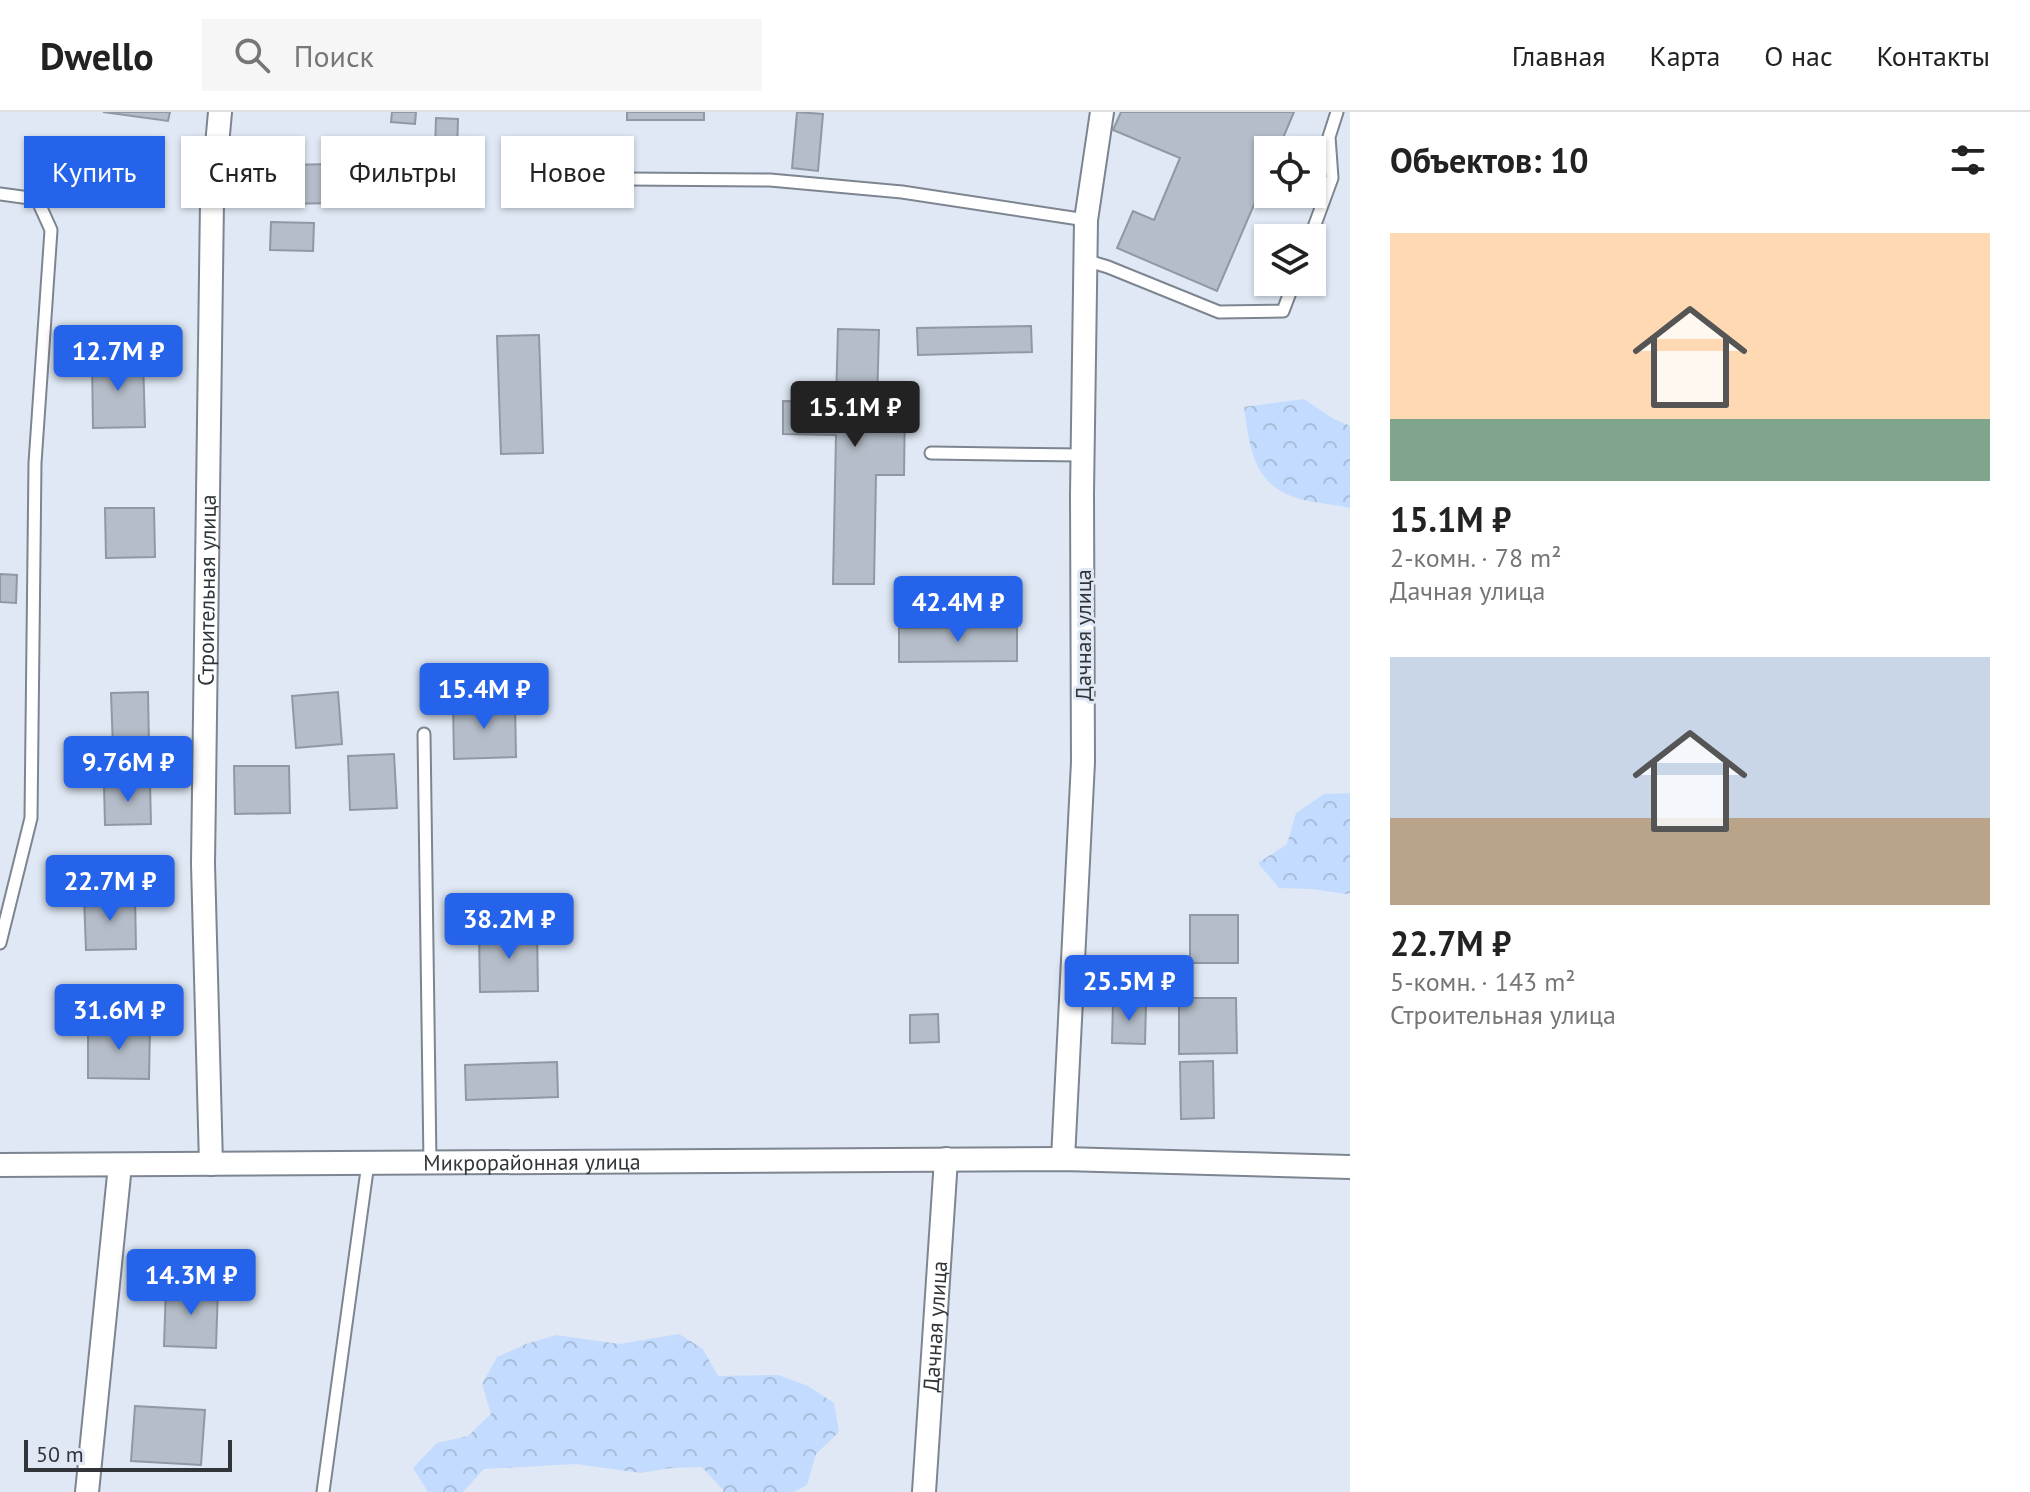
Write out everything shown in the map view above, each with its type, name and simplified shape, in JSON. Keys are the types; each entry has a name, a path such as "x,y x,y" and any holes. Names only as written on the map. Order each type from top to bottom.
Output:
{"street":[{"name":"Строительная улица","path":"211,1164 203,864 212,201 220,112"},
{"name":"Дачная улица","path":"1063,1159 1083,762 1082,455 1086,220 1102,112"},
{"name":"Дачная улица","path":"924,1492 946,1159"},
{"name":"Микрорайонная улица","path":"0,1165 1063,1159 1350,1167"},
{"path":"87,1492 120,1165"}],"lane":[{"path":"1315,224 1332,178 1329,137 1337,112"},
{"path":"634,179 770,180 843,186 1086,220"},
{"path":"0,194 37,199 51,230 35,463 31,818 0,943"},
{"path":"1085,260 1219,312 1283,311 1289,296"},
{"path":"931,453 1082,455"},
{"path":"424,734 430,1163"},
{"path":"323,1492 368,1163"}],"green space":[{"path":"1304,399 1350,426 1350,508 1313,502 1279,490 1268,481 1254,457 1244,407"},
{"path":"1350,793 1350,893 1279,888 1258,863 1287,844 1296,813 1324,794"},
{"path":"679,1334 703,1349 718,1376 778,1375 808,1386 834,1403 839,1432 816,1454 807,1485 794,1492 723,1492 702,1467 641,1473 576,1464 484,1469 463,1492 428,1492 413,1468 437,1443 468,1436 491,1414 482,1384 497,1357 556,1335 619,1344"}],"building":[{"path":"103,112 170,112 168,121"},
{"path":"392,112 416,112 415,124 391,122"},
{"path":"627,112 704,112 704,120 627,120"},
{"path":"797,112 823,114 818,171 792,168"},
{"path":"1121,112 1294,112 1284,136 1254,136 1254,205 1217,291 1117,248 1133,211 1154,220 1180,158 1113,130"},
{"path":"436,118 458,119 457,136 435,136"},
{"path":"321,164 321,203 305,204 305,165"},
{"path":"271,222 314,223 313,251 270,250"},
{"path":"1031,326 1032,352 918,355 917,328"},
{"path":"838,329 879,330 877,403 905,404 904,475 876,475 874,584 833,584 836,435 783,434 783,401 836,402"},
{"path":"539,335 543,453 501,454 497,336"},
{"path":"143,358 145,427 93,428 92,359"},
{"path":"105,508 154,508 155,557 106,558"},
{"path":"0,574 17,575 16,603 0,602"},
{"path":"1017,627 1017,661 899,662 899,628"},
{"path":"148,692 149,747 113,748 111,693"},
{"path":"338,692 342,744 296,748 292,696"},
{"path":"515,703 516,757 454,759 453,704"},
{"path":"394,754 397,808 350,810 348,756"},
{"path":"234,766 289,766 290,813 235,814"},
{"path":"150,783 151,824 105,825 104,784"},
{"path":"135,895 136,949 86,950 84,897"},
{"path":"1190,915 1238,915 1238,963 1190,963"},
{"path":"537,929 538,991 480,992 479,931"},
{"path":"1179,998 1236,998 1237,1053 1179,1054"},
{"path":"1113,1002 1146,1002 1145,1044 1112,1043"},
{"path":"938,1014 939,1042 910,1043 910,1015"},
{"path":"88,1026 150,1027 149,1079 88,1078"},
{"path":"1213,1061 1214,1118 1181,1119 1180,1062"},
{"path":"557,1062 558,1097 466,1100 465,1065"},
{"path":"166,1286 218,1288 216,1348 164,1346"},
{"path":"135,1406 205,1410 201,1465 131,1461"}]}
